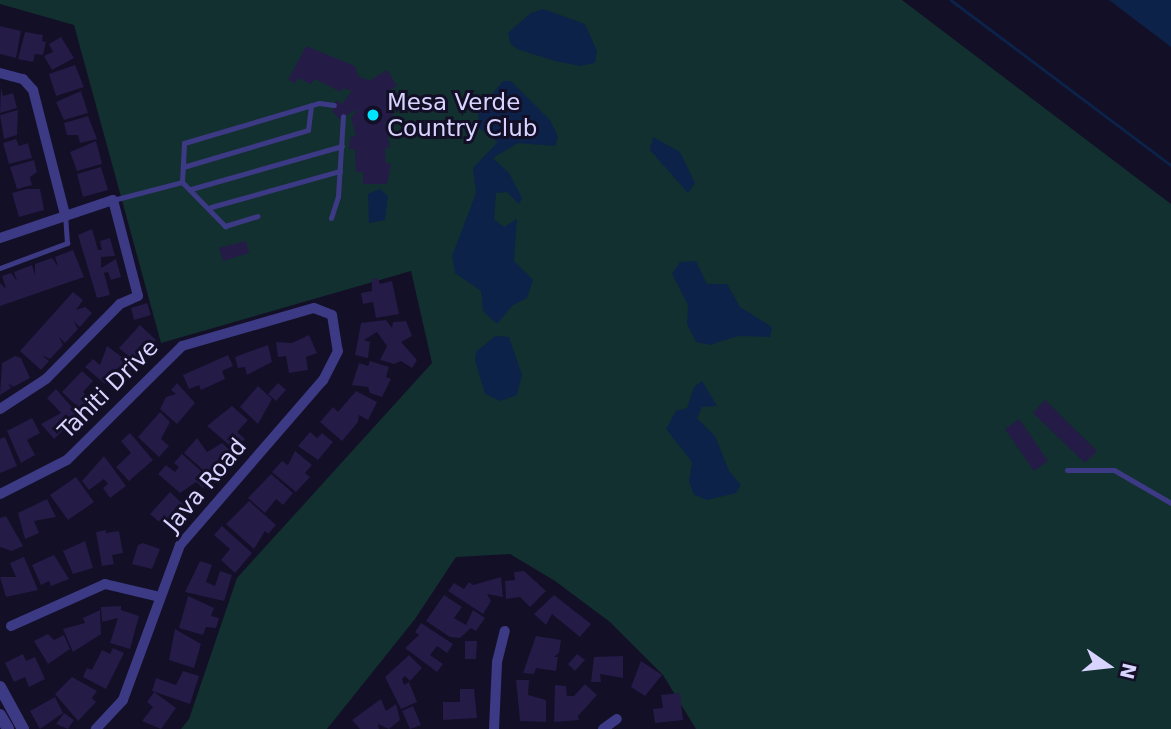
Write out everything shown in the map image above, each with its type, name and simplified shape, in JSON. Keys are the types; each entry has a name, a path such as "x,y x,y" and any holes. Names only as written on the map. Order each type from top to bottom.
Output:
{"street":[{"path":"0,73 23,79 33,90 65,215"},
{"path":"0,238 113,200 138,296 120,304 46,379 0,409"},
{"name":"Tahiti Drive","path":"0,494 67,460 182,346 314,308 332,314"},
{"name":"Java Road","path":"96,729 123,700 146,647 160,597 180,545 323,380 338,351 332,314"},
{"path":"11,626 105,584 160,597"},
{"path":"494,729 496,662 505,631"},
{"path":"0,687 23,729"},
{"path":"0,715 8,729"},
{"path":"603,729 617,719"}],"lane":[{"path":"183,167 308,130 311,105"},
{"path":"182,182 184,143 302,107 334,105"},
{"path":"331,218 338,196 343,116"},
{"path":"191,190 342,146"},
{"path":"211,207 340,170"},
{"path":"182,182 211,207 225,226 258,216"},
{"path":"113,200 182,182"},
{"path":"0,268 67,243 65,215"},
{"path":"1067,470 1114,470 1171,503"}],"green space":[{"name":"Mesa Verde Country Club","path":"0,0 902,0 1171,204 1171,729 696,729 663,675 610,622 555,581 510,554 456,557 415,619 327,729 181,729 189,719 237,578 432,363 411,271 161,343 74,25 0,4"}],"water":[{"path":"1109,0 1171,0 1171,47"},
{"path":"543,9 585,24 597,51 595,63 580,66 555,61 517,49 510,43 508,33 531,13"},
{"path":"503,81 511,81 550,120 558,137 555,146 518,143 493,158 509,173 522,198 519,204 507,192 496,193 494,219 504,227 517,219 514,261 533,280 527,298 513,305 497,324 483,311 481,291 455,273 452,256 476,193 473,168 498,142 479,128 478,111"},
{"path":"653,137 680,152 695,183 688,193 650,150"},
{"path":"380,189 388,196 385,220 369,223 368,194"},
{"path":"696,261 707,284 727,284 740,307 772,327 770,337 738,336 710,345 696,342 687,324 688,305 672,274 680,262"},
{"path":"495,336 509,337 522,375 517,395 500,401 485,394 475,360 476,352"},
{"path":"702,381 717,406 702,407 697,418 715,436 729,471 741,485 736,493 707,500 694,495 689,481 692,462 666,429 676,411 687,408 694,387"}],"building":[{"path":"0,26 21,31 16,58 0,54"},
{"path":"25,32 43,35 42,41 46,42 43,55 35,54 33,62 18,59"},
{"path":"61,37 74,58 52,70 44,56 53,52 49,44"},
{"name":"Mesa Verde Country Club","path":"306,46 355,66 358,76 369,81 387,70 397,86 384,93 390,95 394,111 390,122 385,122 390,147 385,148 386,163 391,164 387,184 363,184 363,172 356,172 355,149 349,149 350,137 356,136 351,118 358,109 339,119 332,111 336,100 342,104 352,91 343,88 341,92 315,79 311,84 298,78 295,83 288,80"},
{"path":"75,65 84,87 56,96 49,74"},
{"path":"1,88 3,96 13,93 17,108 0,113"},
{"path":"81,91 88,113 64,120 56,102"},
{"path":"18,110 17,135 4,139 0,115"},
{"path":"88,116 97,139 80,143 78,135 67,135 64,123"},
{"path":"16,139 19,146 28,143 32,158 9,164 3,143"},
{"path":"96,141 102,164 77,171 70,152"},
{"path":"34,160 37,172 30,177 32,185 17,189 10,167"},
{"path":"101,167 108,190 83,197 77,174"},
{"path":"40,189 44,210 19,217 12,193"},
{"path":"92,229 98,250 102,250 100,241 110,238 115,256 101,257 101,268 116,259 121,277 111,280 108,272 104,273 110,295 97,298 78,235"},
{"path":"246,241 249,253 223,261 219,248"},
{"path":"73,250 84,277 0,306 0,283 6,289 2,276 11,273 17,281 14,272 32,265 35,275 35,264 52,258 58,266 55,257"},
{"path":"378,278 380,284 392,281 399,314 376,318 373,302 363,304 361,293 372,291 372,279"},
{"path":"73,292 83,300 76,310 85,307 92,313 80,327 73,321 78,329 65,343 59,337 63,345 50,359 42,355 49,361 41,370 20,351"},
{"path":"147,303 151,315 134,320 131,308"},
{"path":"386,320 392,328 393,322 406,321 412,336 401,342 417,360 412,368 401,361 394,364 380,360 387,346 377,332 364,340 370,342 368,358 355,355 361,323"},
{"path":"140,325 156,340 134,361 119,348"},
{"path":"309,335 317,353 306,357 308,370 289,373 286,356 278,357 276,342 292,343"},
{"path":"268,345 272,362 247,375 245,367 238,368 235,357"},
{"path":"107,346 134,366 124,378 117,371 105,384 85,367 93,359 100,365"},
{"path":"228,355 233,366 222,371 225,379 201,390 199,385 189,389 183,375"},
{"path":"15,356 21,358 30,378 13,387 8,383 11,388 0,395 2,363"},
{"path":"370,361 389,367 386,377 391,379 382,397 370,393 368,387 352,385 359,363 368,366"},
{"path":"82,371 93,381 83,392 89,397 99,387 108,396 84,413 62,392"},
{"path":"177,383 195,403 177,424 160,409 166,397 176,394 171,390"},
{"path":"278,383 286,390 276,401 268,394"},
{"path":"258,386 272,399 258,424 240,407"},
{"path":"56,389 83,420 74,428 70,424 54,439 41,424 61,413 47,398"},
{"path":"356,391 377,402 368,420 359,415 358,422 342,441 320,422 333,407 338,412"},
{"path":"1045,400 1097,451 1085,463 1033,413"},
{"path":"232,406 248,420 237,432 245,439 235,450 207,426"},
{"path":"160,412 170,422 161,439 169,446 159,457 138,437"},
{"path":"32,418 40,433 27,440 35,455 21,463 7,431"},
{"path":"1019,419 1048,461 1034,471 1005,429"},
{"path":"310,432 317,438 322,433 333,442 318,460 298,446"},
{"path":"130,433 153,460 129,481 116,467 131,453 121,441"},
{"path":"5,437 17,466 0,473 0,439"},
{"path":"197,438 207,452 222,443 232,452 211,477 184,453"},
{"path":"295,451 312,465 305,473 310,477 296,492 272,472 282,461 288,465"},
{"path":"182,454 210,479 203,488 196,482 180,493 158,474 166,465 175,472 179,467 174,463"},
{"path":"104,456 126,486 110,498 103,488 108,484 104,479 89,490 82,481"},
{"path":"271,474 293,493 283,505 276,499 265,513 248,498"},
{"path":"76,477 94,502 68,520 50,495"},
{"path":"170,492 184,505 165,527 150,514"},
{"path":"47,499 56,517 34,521 39,533 25,539 18,513"},
{"path":"249,501 276,525 268,534 265,531 254,549 226,524"},
{"path":"6,516 23,546 12,551 0,547 0,518"},
{"path":"222,526 252,553 235,573 221,560 230,549 214,535"},
{"path":"106,530 106,533 119,531 123,553 112,555 114,564 102,566 96,532"},
{"path":"85,541 93,568 73,574 63,551"},
{"path":"143,543 160,549 152,569 132,564 138,545"},
{"path":"54,555 69,579 51,586 49,581 41,585 32,565"},
{"path":"24,557 38,590 6,597 0,577 16,577 10,563"},
{"path":"200,561 212,565 206,582 215,586 220,571 232,575 224,601 185,592"},
{"path":"524,571 546,591 530,607 520,597 506,599 505,581 515,580 514,572"},
{"path":"501,577 503,597 487,594 491,601 483,614 448,591 454,583 464,589 469,582 473,585"},
{"path":"444,595 462,607 454,618 466,625 473,610 485,618 476,631 471,628 460,638 450,637 426,621"},
{"path":"554,595 591,624 580,637 552,614 546,625 534,614"},
{"path":"188,596 214,608 211,616 219,618 216,628 206,627 203,635 179,628"},
{"path":"121,606 121,610 139,616 130,649 110,643 118,618 102,622 101,607"},
{"path":"100,610 101,634 73,652 63,629 85,623 83,618"},
{"path":"421,623 453,644 447,653 437,646 430,655 443,664 437,672 405,648 419,635 415,632"},
{"path":"175,629 201,644 194,668 169,660"},
{"path":"48,634 54,640 64,635 70,649 48,664 34,641"},
{"path":"536,636 561,640 559,653 554,657 558,657 556,671 536,668 534,674 523,673"},
{"path":"465,641 477,641 476,659 465,659"},
{"path":"113,648 124,653 106,689 83,677 87,668 92,670 102,650 110,654"},
{"path":"23,654 26,661 35,657 45,679 29,687 25,677 14,682 5,663"},
{"path":"577,654 585,660 575,671 568,664"},
{"path":"409,655 422,668 410,681 405,676 402,679 404,685 409,682 417,702 401,709 385,677"},
{"path":"623,656 623,678 600,674 601,682 591,682 594,657"},
{"path":"641,661 662,675 645,696 631,687"},
{"path":"183,671 199,676 190,704 152,691 156,678 176,685"},
{"path":"72,677 97,691 92,698 96,702 78,721 55,694"},
{"path":"516,680 529,680 528,695 546,700 546,722 520,721"},
{"path":"585,684 597,695 578,716 579,720 554,722 555,685 566,686 567,696 574,696"},
{"path":"460,689 474,689 477,718 443,720 443,702 460,702"},
{"path":"154,692 176,708 161,729 142,721 153,707 147,702"},
{"path":"680,693 683,720 655,723 653,709 663,708 661,695"},
{"path":"55,697 63,713 40,729 30,711"},
{"path":"381,699 386,711 396,704 400,720 389,729 378,724 379,729 360,729 352,720"},
{"path":"413,706 421,725 410,729 402,711"},
{"path":"64,713 74,720 68,729 56,724"}],"waterway":[{"path":"951,0 1171,165"}],"place":[{"name":"Mesa Verde Country Club","path":"373,115"}]}
